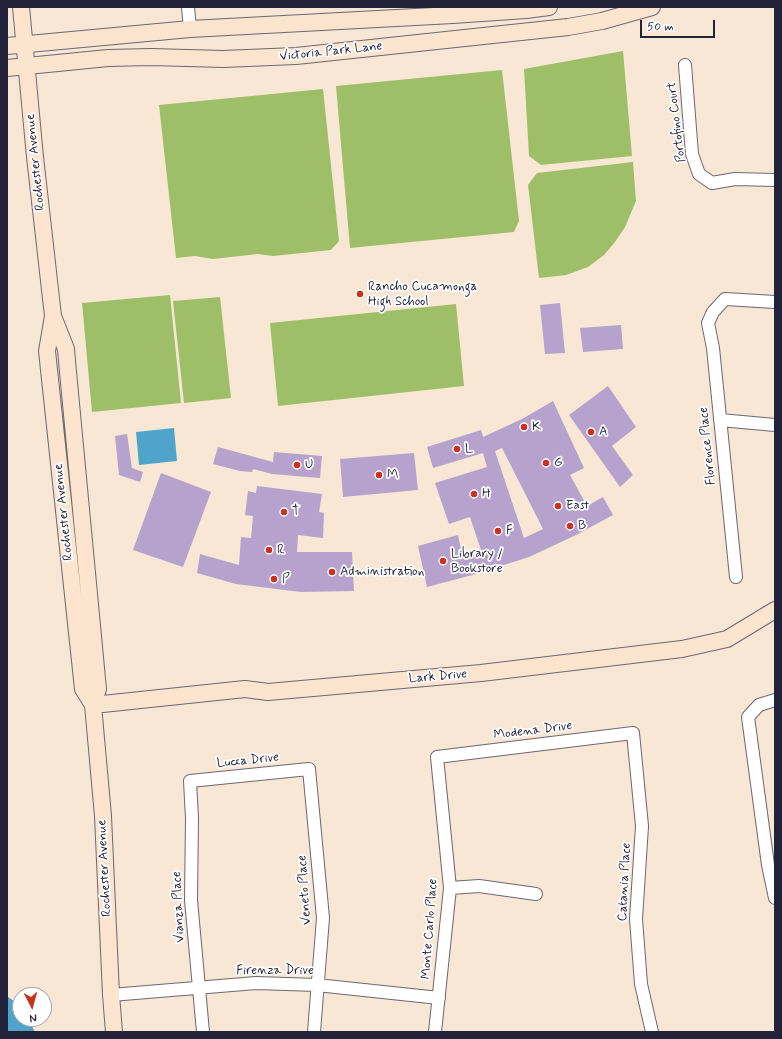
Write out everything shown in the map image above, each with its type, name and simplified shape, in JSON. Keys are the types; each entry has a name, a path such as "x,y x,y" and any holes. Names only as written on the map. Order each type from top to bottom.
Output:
{"street":[{"name":"Rochester Avenue","path":"21,7 53,316 66,349 98,689 93,705 103,816 114,1032"},
{"path":"188,7 190,29"},
{"path":"7,46 190,29 453,15 549,7"},
{"name":"Victoria Park Lane","path":"7,68 115,58 151,57 223,59 296,56 568,27 602,21 652,7"},
{"name":"Portofino Court","path":"685,65 692,154 699,174 712,183 735,179 775,180"},
{"name":"Florence Place","path":"736,577 720,420 708,323 713,312 725,299 775,302"},
{"path":"720,420 775,425"},
{"name":"Lark Drive","path":"93,705 245,689 268,692 481,673 682,649 727,638 775,610"},
{"path":"775,700 759,705 748,718 772,865 775,898"},
{"name":"Modena Drive","path":"437,757 632,734"},
{"name":"Catania Place","path":"632,734 642,826 636,919 641,984 652,1032"},
{"name":"Monte Carlo Place","path":"435,1032 450,888 437,757"},
{"name":"Lucca Drive","path":"190,781 310,769"},
{"name":"Veneto Place","path":"310,769 323,918 314,1032"},
{"name":"Vianza Place","path":"190,781 192,818 191,900 203,1032"},
{"path":"450,888 479,886 536,894"},
{"name":"Firenza Drive","path":"111,995 256,983 317,984 439,998"}],"green space":[{"path":"623,51 632,156 541,165 529,156 524,69"},
{"path":"502,70 519,221 514,232 350,248 336,86"},
{"path":"323,89 339,241 331,250 273,256 258,254 213,259 195,256 176,258 159,105"},
{"path":"633,162 636,201 625,227 615,242 604,255 588,267 566,275 539,278 528,185 537,173"},
{"path":"170,295 181,403 92,412 82,303"},
{"path":"220,297 231,398 184,403 173,301"},
{"path":"456,304 464,386 278,406 270,323"}],"water":[{"path":"174,428 177,461 139,465 136,432"},
{"path":"7,996 12,1000 12,1027 32,1027 35,1032 7,1032"}],"building":[{"path":"560,303 565,353 545,354 540,305"},
{"path":"621,325 623,349 583,352 580,328"},
{"name":"A","path":"608,386 636,427 612,446 633,475 620,487 569,415"},
{"path":"553,401 584,468 570,475 587,506 603,497 613,515 576,535 529,557 476,574 427,587 418,546 458,535 463,559 482,553 470,517 449,524 435,483 487,467 483,453 433,468 427,447 481,430 483,437 522,419","holes":["502,448 543,529 524,538 495,451"]},
{"path":"127,434 132,468 143,472 140,482 119,475 115,436"},
{"path":"218,447 273,462 274,452 322,456 320,478 272,474 253,469 252,472 240,471 213,464"},
{"name":"M","path":"414,453 418,490 343,497 340,459"},
{"path":"161,473 211,492 183,567 133,550"},
{"path":"257,486 322,494 319,512 324,513 323,538 298,535 297,552 352,552 354,591 301,592 236,584 197,573 200,554 239,565 241,537 251,538 253,516 245,515 248,491 256,493"}],"place":[{"name":"Rancho Cucamonga High School","path":"360,294"},
{"name":"K","path":"524,427"},
{"name":"A","path":"591,432"},
{"name":"L","path":"457,449"},
{"name":"G","path":"546,463"},
{"name":"U","path":"297,465"},
{"name":"M","path":"379,475"},
{"name":"H","path":"474,494"},
{"name":"East","path":"558,506"},
{"name":"T","path":"284,512"},
{"name":"B","path":"570,526"},
{"name":"F","path":"498,531"},
{"name":"R","path":"269,550"},
{"name":"Library / Bookstore","path":"443,561"},
{"name":"Administration","path":"332,572"},
{"name":"P","path":"274,579"}]}
